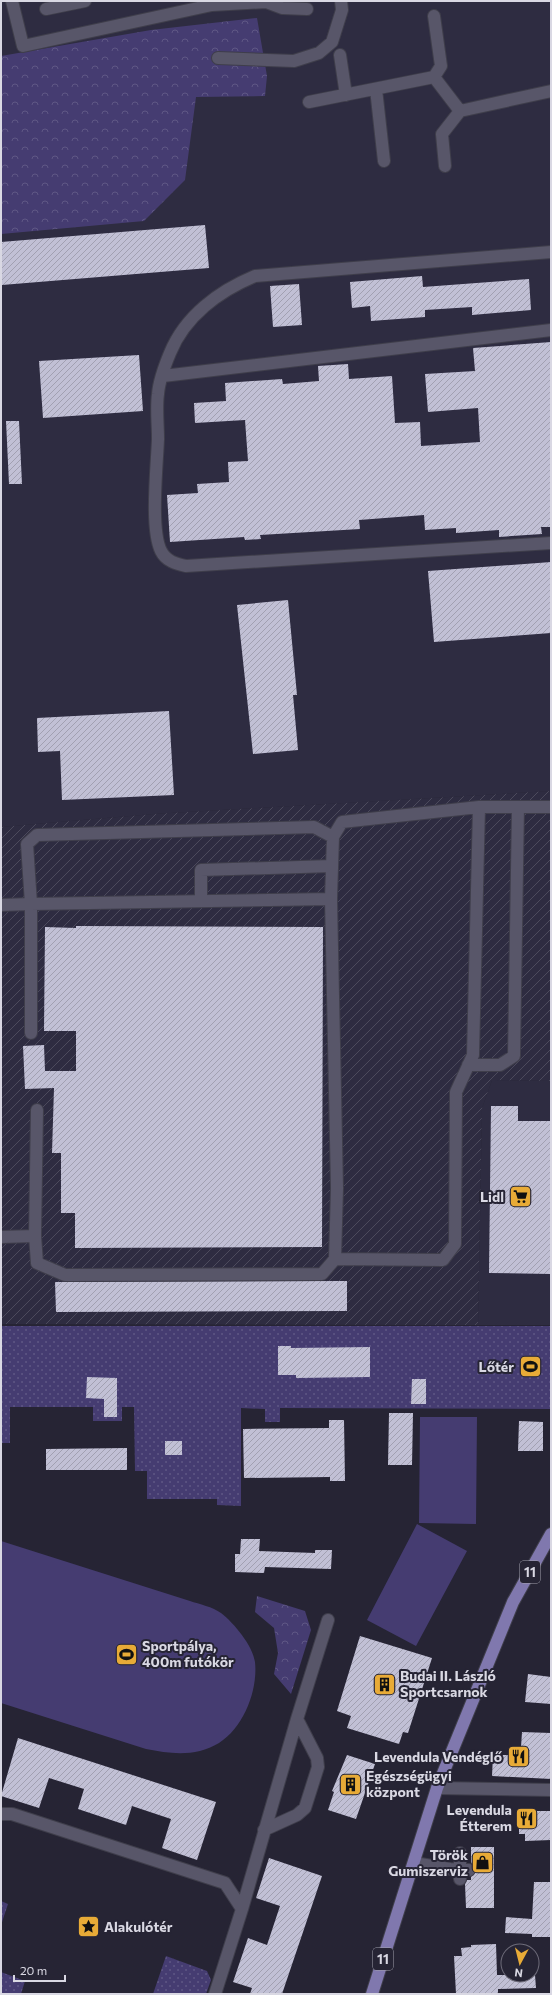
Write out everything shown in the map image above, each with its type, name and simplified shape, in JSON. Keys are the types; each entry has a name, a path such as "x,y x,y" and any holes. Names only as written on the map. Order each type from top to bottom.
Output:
{"main road":[{"name":"11","path":"372,1994 437,1788 513,1602 549,1539"}],"street":[{"path":"12,1 23,46 212,3 266,2 282,8 307,9"},
{"path":"46,9 84,1"},
{"path":"218,58 294,61 320,52 332,42 342,10 341,1"},
{"path":"309,102 434,78 442,66 434,16"},
{"path":"340,55 346,95"},
{"path":"434,78 460,110"},
{"path":"376,89 384,161"},
{"path":"445,166 442,134 460,110 551,91"},
{"path":"551,252 255,276 222,293 204,306 190,321 170,352 158,393 156,527 160,550 170,561 186,566 551,543"},
{"path":"163,376 551,330"},
{"path":"335,1259 444,1260 455,1244 456,1092 473,1055 479,807"},
{"path":"37,1110 35,1236 37,1263 65,1275 322,1274 335,1259 337,1188 331,899 333,837 342,822 479,807 551,807"},
{"path":"468,1065 500,1065 514,1056 518,807"},
{"path":"31,1033 31,904 27,844 37,835 314,827 333,837"},
{"path":"201,901 200,870 332,866"},
{"path":"1,905 331,899"},
{"path":"1,1237 35,1236"},
{"path":"216,1994 297,1719 328,1620"},
{"path":"264,1830 297,1815 305,1808 318,1768 317,1758 297,1719"},
{"path":"437,1788 551,1790"},
{"path":"1,1814 12,1814 225,1883 242,1909"},
{"path":"414,1863 463,1873 460,1853"}],"shaded area":[{"path":"1,1 551,1 551,791 154,814 1,827"},
{"path":"551,791 551,1081 492,1080 482,1108 478,1325 1,1324 1,827 154,814"},
{"path":"492,1080 551,1081 551,1325 478,1325 482,1108"}],"green space":[{"path":"257,18 267,76 265,96 196,97 185,180 144,221 1,234 1,56 151,30"},
{"path":"1,1326 551,1326 551,1409 280,1408 280,1422 265,1422 265,1409 241,1408 241,1506 217,1505 217,1499 147,1499 147,1471 135,1471 134,1407 122,1407 122,1421 93,1421 93,1407 10,1407 10,1443 1,1443"},
{"path":"420,1417 477,1417 476,1524 419,1523"},
{"path":"417,1524 467,1551 416,1646 367,1620"},
{"name":"Sportpálya, 400m futókör","path":"1,1541 206,1606 221,1613 232,1623 247,1642 255,1662 252,1696 248,1707 236,1728 219,1743 201,1751 174,1753 146,1749 1,1703"},
{"path":"257,1596 305,1611 311,1630 291,1694 274,1674 278,1653 274,1628 255,1612"},
{"path":"1,1901 8,1904 1,1925"},
{"path":"166,1956 207,1971 211,1980 206,1994 153,1994"},
{"path":"1,1972 25,1981 21,1994 1,1994"}],"building":[{"path":"205,225 209,268 2,285 1,242"},
{"path":"422,276 423,287 529,279 531,310 472,315 472,307 425,310 425,317 371,321 370,306 352,308 350,282"},
{"path":"299,284 302,325 273,327 270,286"},
{"path":"551,342 551,527 541,527 542,534 499,537 499,530 456,533 456,528 425,530 424,515 359,520 360,529 260,535 261,539 245,540 244,537 170,542 167,495 198,493 197,484 229,482 228,462 248,461 245,420 195,423 194,403 226,401 225,383 282,379 283,384 319,381 318,366 348,364 349,379 392,376 395,423 420,422 421,446 480,442 478,408 428,412 425,374 475,371 473,348"},
{"path":"139,355 143,411 43,418 39,361"},
{"path":"6,421 19,421 22,484 9,484"},
{"path":"551,562 551,633 434,642 428,571"},
{"path":"288,600 297,695 293,695 298,750 253,754 237,605"},
{"path":"169,711 174,795 62,800 60,751 38,752 37,718"},
{"path":"76,926 323,927 322,1247 75,1248 75,1213 61,1213 61,1153 52,1153 54,1088 25,1089 23,1046 44,1045 45,1071 76,1071 76,1031 44,1031 45,927 76,928"},
{"name":"Lidl","path":"491,1106 518,1106 518,1121 551,1121 551,1274 489,1273"},
{"path":"347,1281 347,1311 56,1312 55,1282"},
{"path":"278,1346 291,1346 291,1348 370,1347 370,1377 296,1378 296,1375 278,1375"},
{"path":"87,1377 117,1378 117,1417 104,1417 104,1399 86,1398"},
{"path":"412,1379 426,1379 426,1404 411,1404"},
{"path":"389,1413 413,1413 412,1465 388,1465"},
{"path":"329,1420 344,1420 345,1481 330,1481 330,1477 244,1478 243,1429 329,1428"},
{"path":"519,1421 543,1422 543,1451 518,1451"},
{"path":"165,1441 182,1441 182,1455 165,1455"},
{"path":"127,1448 127,1470 46,1470 46,1449"},
{"path":"241,1539 260,1539 259,1551 315,1553 315,1550 332,1550 331,1569 265,1567 264,1573 235,1572 235,1554 240,1554"},
{"name":"Budai II. László Sportcsarnok","path":"360,1636 432,1658 408,1733 403,1732 399,1744 347,1728 351,1716 337,1711"},
{"path":"528,1674 551,1677 551,1704 525,1702"},
{"path":"522,1732 551,1733 551,1779 492,1776 493,1755 510,1755 521,1747"},
{"path":"18,1738 216,1802 197,1860 162,1848 171,1819 132,1806 126,1825 78,1809 84,1789 49,1778 39,1808 1,1796"},
{"name":"Egészségügyi központ","path":"347,1755 375,1764 356,1819 328,1810 334,1792 332,1791"},
{"path":"524,1811 551,1811 551,1840 525,1841 525,1834 519,1834 519,1819 524,1819"},
{"name":"Török Gumiszerviz","path":"471,1847 494,1847 494,1908 466,1908 465,1884 467,1880 471,1880 471,1877 476,1871 475,1866 471,1863"},
{"path":"269,1858 322,1876 282,1994 250,1994 252,1988 233,1982 248,1938 267,1945 280,1906 256,1898"},
{"path":"534,1882 551,1882 551,1937 532,1937 532,1934 505,1933 506,1917 532,1919"},
{"path":"496,1944 497,1975 500,1975 500,1983 536,1983 536,1988 498,1989 498,1994 456,1994 454,1956 462,1956 461,1948 471,1947 471,1945"}],"place":[{"name":"Lidl","path":"520,1197"},
{"name":"Lőtér","path":"530,1367"},
{"name":"Sportpálya, 400m futókör","path":"126,1654"},
{"name":"Budai II. László Sportcsarnok","path":"384,1684"},
{"name":"Levendula Vendéglő","path":"518,1757"},
{"name":"Egészségügyi központ","path":"351,1784"},
{"name":"Levendula Étterem","path":"527,1818"},
{"name":"Török Gumiszerviz","path":"483,1863"},
{"name":"Alakulótér","path":"88,1927"}]}
